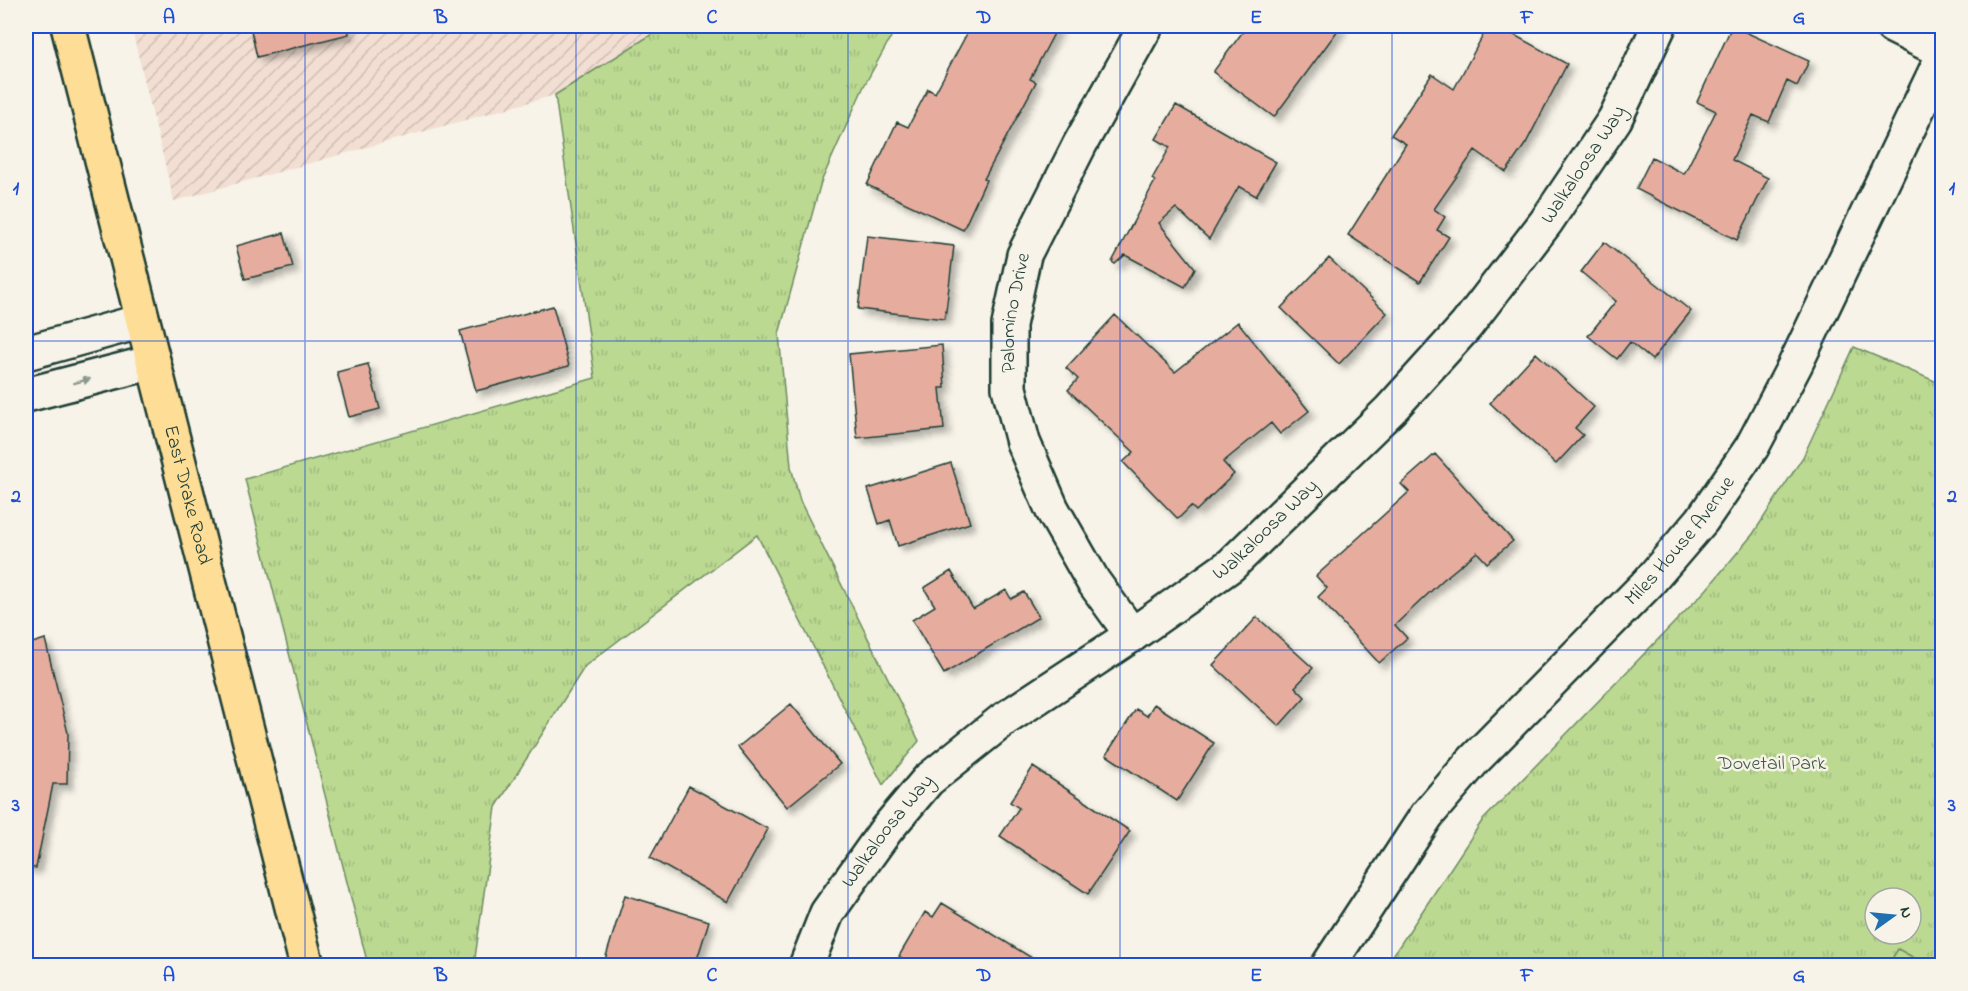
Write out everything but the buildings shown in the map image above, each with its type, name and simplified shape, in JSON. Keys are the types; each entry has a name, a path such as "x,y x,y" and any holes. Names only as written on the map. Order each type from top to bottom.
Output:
{"main road":[{"name":"East Drake Road","path":"68,26 307,966"}],"street":[{"name":"Palomino Drive","path":"1132,635 1093,582 1052,509 1023,442 1009,388 1009,325 1024,255 1080,144 1146,26"},
{"name":"Walkaloosa Way","path":"806,966 827,913 886,830 928,780 1003,720 1132,635 1231,565 1390,410 1466,326 1546,222 1615,119 1659,26"},
{"path":"1892,26 1942,51"},
{"name":"Miles House Avenue","path":"1328,966 1427,815 1474,760 1648,583 1708,511 1752,447 1790,375 1942,58"},
{"path":"26,353 142,321"},
{"path":"26,395 153,362"}],"shaded area":[{"path":"131,26 665,26 555,95 174,201"}],"green space":[{"path":"665,26 897,26 864,86 821,182 779,334 791,467 800,501 919,741 883,785 757,535 585,666 496,807 474,965 368,965 245,479 595,378 555,95"},
{"name":"Dovetail Park","path":"1854,347 1942,384 1942,965 1386,966 1482,821 1706,590 1753,534 1803,457"},
{"path":"1898,949 1927,965 1888,965"}]}
